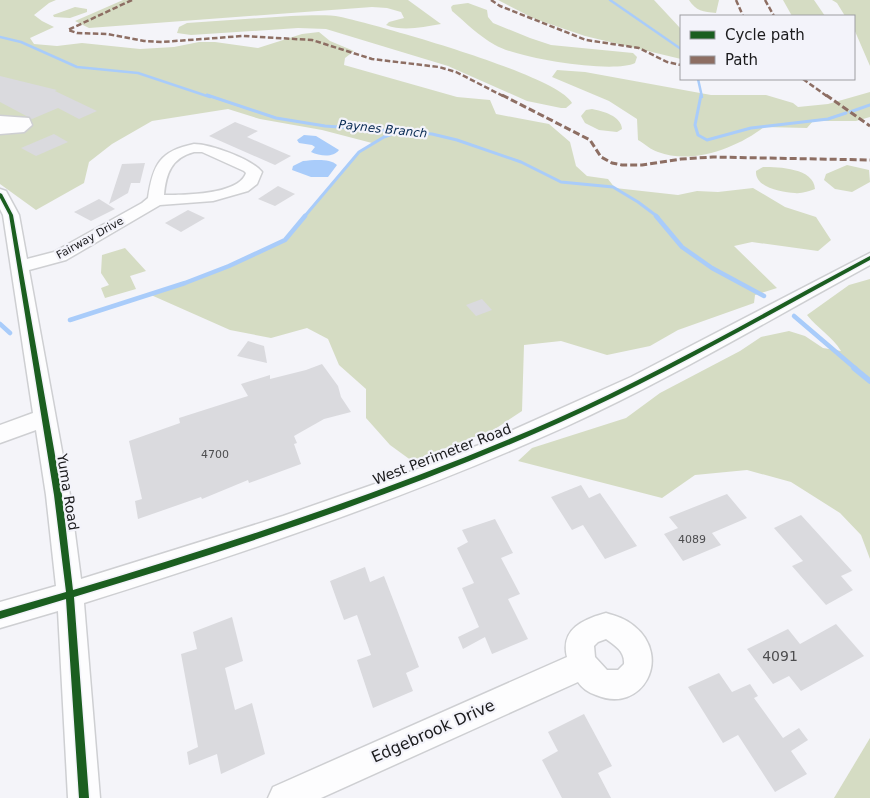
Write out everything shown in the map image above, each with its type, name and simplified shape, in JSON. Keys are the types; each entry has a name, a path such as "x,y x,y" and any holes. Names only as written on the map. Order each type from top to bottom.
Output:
{"street":[{"path":"204,148 254,172 255,176 251,183 239,190 175,200 156,200 163,163 169,157 186,149 204,148"},
{"name":"Yuma Road","path":"0,194 10,215 58,495 70,595 84,798"},
{"name":"Fairway Drive","path":"20,267 60,256 156,200"},
{"name":"West Perimeter Road","path":"0,615 70,595 248,538 388,489 556,422 635,385 870,258"},
{"path":"0,434 44,418"},
{"name":"Edgebrook Drive","path":"284,798 582,665"}],"green space":[{"path":"0,0 56,0 34,15 54,27 30,38 34,44 57,46 82,43 140,49 215,42 258,48 302,34 319,32 330,41 354,51 345,58 344,65 457,97 490,100 496,114 549,124 570,142 576,166 587,176 608,179 615,188 678,195 697,191 718,192 753,188 785,207 816,217 831,240 818,251 752,242 734,246 777,288 755,295 754,303 678,330 650,346 607,355 561,341 524,345 522,411 495,429 412,461 390,445 366,418 366,389 339,365 328,339 307,328 271,338 230,330 151,295 229,266 285,240 347,165 359,152 372,143 322,130 260,119 228,109 152,121 112,144 89,162 84,183 36,210 0,184"},
{"path":"123,0 408,0 441,24 413,28 393,27 386,25 389,22 404,18 401,12 387,8 372,7 89,28 75,21"},
{"path":"498,0 654,0 680,28 680,59 585,36 535,19"},
{"path":"689,0 719,0 716,13 700,10 694,7"},
{"path":"783,0 814,0 824,15 791,15"},
{"path":"832,0 870,0 870,66 855,31 855,15 844,15 837,3"},
{"path":"468,3 487,10 488,17 493,23 530,38 551,45 633,53 637,57 635,63 624,66 587,66 543,59 506,50 484,38 452,11 451,7 453,5"},
{"path":"75,7 87,9 87,12 70,18 54,17 53,15"},
{"path":"322,15 341,17 465,52 535,79 560,92 572,103 566,108 561,108 527,101 448,66 326,29 298,28 191,35 177,33 179,27 187,23"},
{"path":"557,70 585,72 711,95 766,95 793,103 798,107 828,104 870,92 870,117 856,121 813,121 807,128 764,127 728,148 685,157 671,156 655,151 638,140 637,119 609,101 552,77"},
{"path":"592,109 615,117 621,124 622,129 617,132 599,130 585,123 581,116 586,110"},
{"path":"847,165 869,170 870,182 852,192 835,189 824,180 826,174"},
{"path":"763,167 795,170 809,177 815,189 797,193 783,192 770,188 764,185 757,177 756,171"},
{"path":"125,248 146,271 130,276 136,289 105,298 101,288 109,285 101,273 102,255"},
{"path":"870,279 870,559 861,535 840,513 791,482 747,470 695,475 662,498 518,461 532,448 626,418 660,393 740,351 761,337 789,331 805,336 823,348 841,351 834,341 807,315 849,285"},
{"path":"870,738 870,798 834,798"}],"water":[{"path":"304,135 316,136 339,150 326,156 311,152 315,147 299,143 297,140"},
{"path":"326,160 337,165 328,177 311,177 292,170 293,166 303,161"}],"building":[{"path":"0,76 57,90 55,91 97,111 79,119 58,108 32,119 0,102"},
{"path":"235,122 258,131 247,137 291,156 275,165 209,136"},
{"path":"54,134 68,142 36,156 21,148"},
{"path":"145,163 140,183 131,183 128,193 109,204 122,164"},
{"path":"278,186 295,194 275,206 258,199"},
{"path":"99,199 115,209 91,221 74,212"},
{"path":"188,210 205,218 181,232 165,223"},
{"path":"482,299 492,310 476,316 466,305"},
{"path":"248,341 264,346 267,363 237,356"},
{"path":"322,364 338,386 341,397 351,412 324,419 294,436 297,443 294,444 301,464 249,483 248,480 202,499 201,497 138,519 135,501 142,499 129,441 180,423 179,418 248,396 241,384 270,375 270,379"},
{"path":"581,485 589,498 600,493 637,546 605,559 583,525 572,530 551,497"},
{"path":"727,494 747,518 712,533 721,545 683,561 664,534 678,528 669,517"},
{"path":"801,515 852,571 841,576 853,590 826,605 792,566 803,561 774,528"},
{"path":"495,519 513,553 501,558 520,594 508,599 528,639 492,654 485,637 463,649 458,637 479,627 462,588 474,583 457,548 468,542 462,530"},
{"path":"365,567 370,582 384,576 419,667 406,673 413,691 373,708 357,660 371,655 357,615 344,620 330,581"},
{"path":"232,617 243,661 225,668 235,710 252,703 265,754 221,774 217,754 189,765 187,752 198,747 181,654 197,649 193,632"},
{"path":"836,624 864,656 801,691 789,676 773,684 747,649 788,629 800,644"},
{"path":"719,673 732,692 750,684 758,696 754,698 783,738 799,728 808,740 791,751 807,774 775,792 738,735 723,743 688,687"},
{"path":"584,714 612,766 598,773 611,798 562,798 542,760 558,751 548,732"}],"waterway":[{"path":"610,0 680,48"},
{"name":"Paynes Branch","path":"0,37 21,42 77,67 138,73 210,97"},
{"path":"698,80 702,97"},
{"name":"Paynes Branch","path":"207,95 276,118 325,126 432,134 457,140 521,162 561,182 613,187 658,217"},
{"path":"701,95 695,125 698,135 707,140 751,128 828,119 846,113"},
{"path":"850,112 870,105"},
{"path":"304,217 359,152 384,137 398,132"},
{"path":"70,320 185,283 229,266 285,240 305,216"},
{"name":"Paynes Branch","path":"656,216 682,247 712,268 764,296"},
{"name":"Paynes Branch","path":"794,316 856,369"},
{"path":"0,324 10,333"},
{"name":"Paynes Branch","path":"854,368 870,381"}],"marked path":[{"path":"132,0 68,30 77,33 107,34 144,41 162,42 243,36 312,40 372,59 439,67 456,72 590,140 601,157 612,163 622,165 632,166 681,159 713,157 870,160"},
{"path":"491,0 500,6 586,40 639,48 667,62 680,65"},
{"path":"736,0 743,15"},
{"path":"765,0 773,15"},
{"path":"804,80 870,126"}],"cycle path":[{"path":"0,194 11,215 58,495 70,595 84,798"},
{"path":"0,615 212,551 353,503 492,449 599,402 716,342 870,258"}]}
